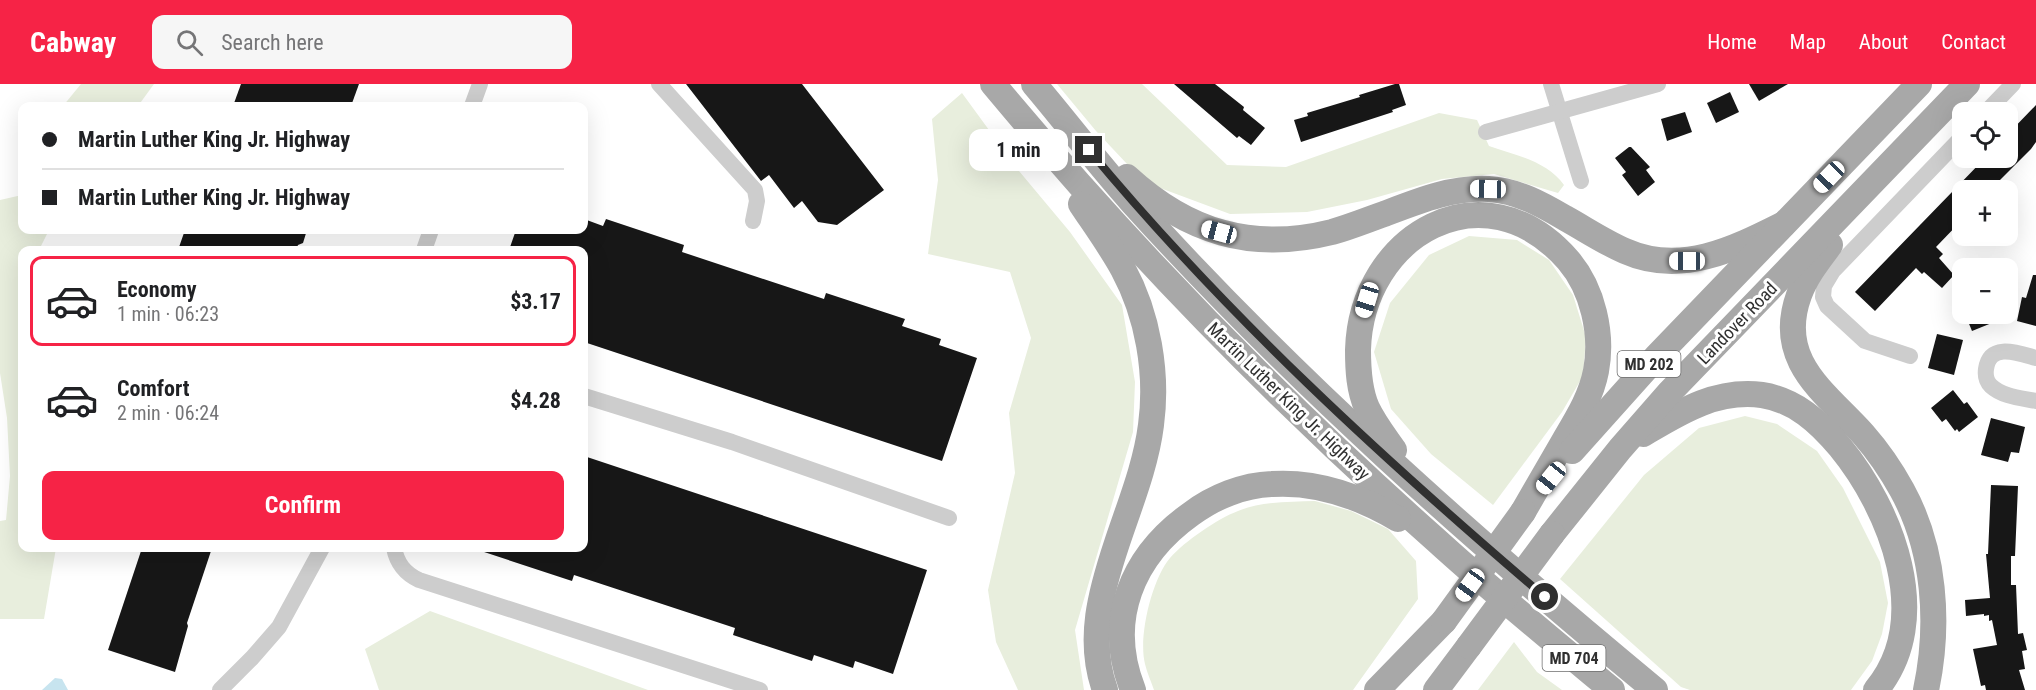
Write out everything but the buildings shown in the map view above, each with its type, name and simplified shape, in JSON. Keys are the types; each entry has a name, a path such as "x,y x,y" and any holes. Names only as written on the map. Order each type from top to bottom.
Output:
{"main road":[{"name":"Martin Luther King Jr. Highway","path":"993,84 1040,141 1210,325 1320,433 1437,541 1612,690"},
{"name":"Martin Luther King Jr. Highway","path":"1034,84 1131,201 1193,268 1296,372 1443,510 1655,690"},
{"name":"Landover Road","path":"1392,690 1523,512 1575,447 1630,385 1919,84"},
{"name":"Landover Road","path":"1436,690 1552,534 1620,448 1669,393 1967,84"},
{"path":"1061,117 1139,188 1172,212 1202,227 1234,236 1281,239 1319,234 1352,225 1437,195 1475,189 1500,190 1523,196 1626,252 1661,260 1687,261 1712,256 1784,224"},
{"path":"1040,141 1123,270 1139,306 1149,345 1153,407 1147,445 1105,577 1098,607 1097,655 1105,690"},
{"path":"1882,171 1808,275 1794,315 1794,338 1805,372 1883,460 1903,492 1917,525 1930,574 1934,625 1932,658 1926,690"},
{"path":"1443,510 1393,448 1367,408 1359,378 1360,331 1367,300 1374,284 1403,246 1440,223 1477,215 1518,222 1551,243 1579,275 1590,301 1597,328 1596,371 1588,398 1523,512"},
{"path":"1620,448 1690,406 1735,395 1762,395 1778,399 1799,408 1819,425 1845,454 1872,492 1891,535 1897,558 1904,599 1901,638 1895,659 1876,690"},
{"path":"1133,690 1125,666 1122,637 1125,607 1134,580 1159,540 1185,518 1213,500 1259,485 1287,484 1320,487 1368,502 1437,541"},
{"path":"1377,690 1444,621"},
{"path":"1536,626 1596,690"},
{"path":"1446,690 1469,646"},
{"path":"1629,669 1664,690"}],"street":[{"path":"473,102 480,84"},
{"path":"659,84 755,190 757,201 753,221"},
{"path":"1551,84 1581,181"},
{"path":"1486,132 1658,84"},
{"path":"1996,102 2013,84"},
{"path":"1910,356 1865,341 1827,306 1823,297 1824,286 1833,271 1952,147"},
{"path":"2036,358 2009,351 1999,351 1988,360 1986,375 1987,381 1994,388 2012,396 2036,401"},
{"path":"588,397 732,442 949,518"},
{"path":"220,690 279,627 320,552"},
{"path":"395,552 401,567 419,580 760,690"}],"green space":[{"path":"81,84 154,84 141,102 66,102"},
{"path":"1057,84 1142,84 1227,165 1286,167 1439,113 1477,120 1489,146 1540,164 1564,185 1558,193 1494,174 1442,179 1367,200 1307,212 1230,214 1144,182 1096,131"},
{"path":"962,93 1019,171 1070,232 1122,305 1135,382 1133,432 1075,630 1084,690 1018,690 996,642 988,590 1015,473 1009,413 1031,338 1010,272 928,254 938,180 932,119"},
{"path":"18,196 18,234 47,234 41,246 18,246 18,552 55,552 44,619 0,619 0,521 6,520 10,476 7,418 0,373 0,200"},
{"path":"1469,236 1517,240 1549,260 1573,295 1586,337 1583,376 1562,412 1493,505 1431,454 1391,409 1374,352 1390,303 1429,255"},
{"path":"1745,416 1777,424 1817,451 1843,488 1880,562 1888,603 1882,634 1872,661 1851,690 1690,690 1681,687 1560,579 1644,475 1699,428"},
{"path":"1315,501 1351,511 1388,529 1416,561 1418,599 1353,690 1154,690 1146,667 1143,639 1152,594 1163,567 1170,558 1202,531 1238,511 1266,504"},
{"path":"430,611 648,690 379,690 365,649"},
{"path":"1514,642 1537,672 1562,690 1478,690"}],"water":[{"path":"55,678 62,679 68,690 42,690"}],"route":[{"path":"1089,150 1131,201 1193,268 1296,372 1443,510 1545,597"}]}
